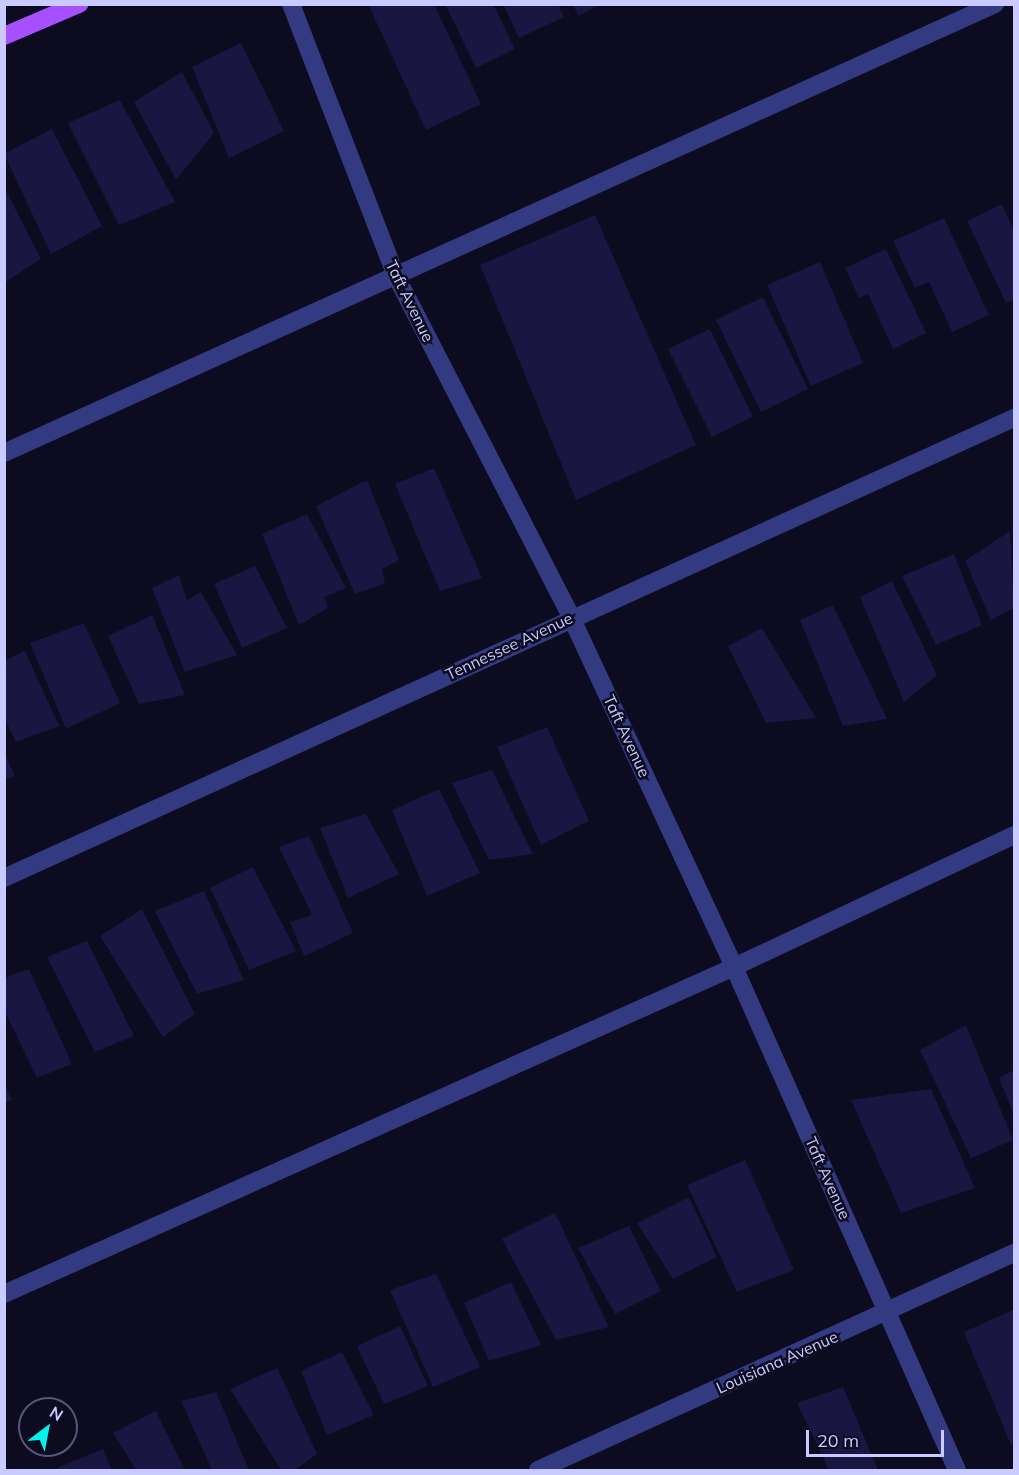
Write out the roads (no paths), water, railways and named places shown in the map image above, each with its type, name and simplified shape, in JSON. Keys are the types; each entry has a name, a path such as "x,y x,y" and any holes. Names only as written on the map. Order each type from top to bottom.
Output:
{"main road":[{"path":"4,36 79,4"}],"street":[{"name":"Taft Avenue","path":"291,4 395,274 572,617 734,967 957,1470"},
{"path":"4,453 995,4"},
{"name":"Tennessee Avenue","path":"4,878 572,617 1014,418"},
{"path":"4,1294 734,967 1014,835"},
{"name":"Louisiana Avenue","path":"538,1470 1014,1253"}]}
